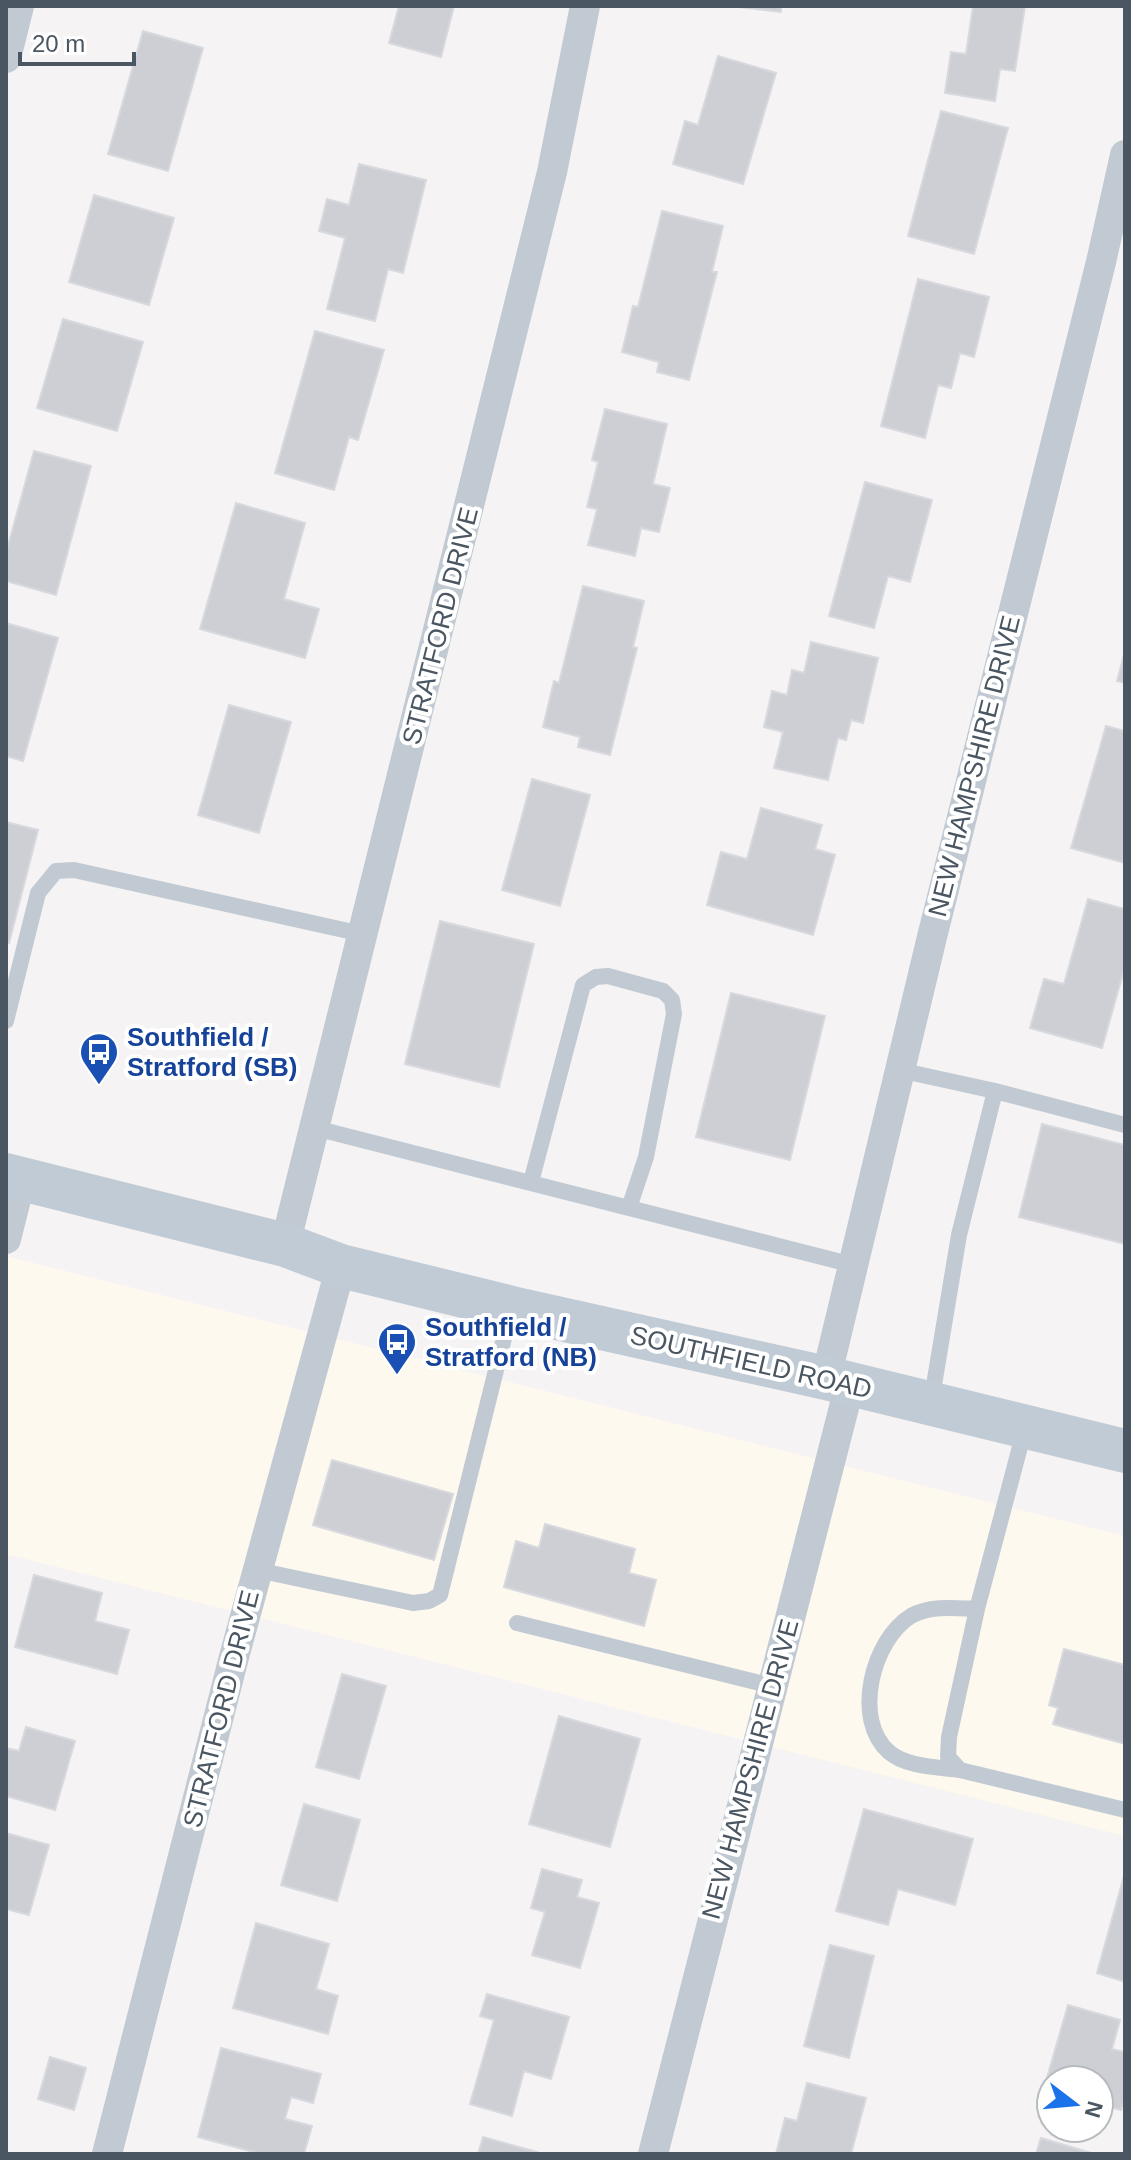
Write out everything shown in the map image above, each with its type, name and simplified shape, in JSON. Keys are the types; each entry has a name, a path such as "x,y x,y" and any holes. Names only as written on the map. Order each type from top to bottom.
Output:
{"main road":[{"name":"SOUTHFIELD ROAD","path":"14,1177 285,1245 341,1266 1125,1451"}],"street":[{"path":"6,58 19,6"},
{"name":"STRATFORD DRIVE","path":"285,1245 552,172 585,6"},
{"name":"NEW HAMPSHIRE DRIVE","path":"653,2154 772,1686 838,1381 853,1265 899,1070 1125,155"},
{"path":"6,1239 14,1177"},
{"name":"STRATFORD DRIVE","path":"107,2154 257,1570 341,1266"}],"lane":[{"path":"6,1021 38,893 56,871 74,870 362,934"},
{"path":"531,1182 583,985 596,977 608,976 663,991 672,1000 674,1014 646,1157 629,1208"},
{"path":"899,1070 1125,1125"},
{"path":"931,1404 959,1235 995,1091"},
{"path":"315,1128 853,1265"},
{"path":"257,1570 413,1603 429,1601 440,1595 512,1308"},
{"path":"960,1770 948,1757 949,1737 977,1609 1025,1426"},
{"path":"977,1609 940,1608 912,1616 892,1635 877,1663 869,1693 872,1730 890,1753 917,1764 960,1770 1125,1810"},
{"path":"517,1623 772,1686"}],"shaded area":[{"path":"6,1256 1125,1536 1125,1836 6,1554"}],"building":[{"path":"399,6 454,6 441,57 389,43"},
{"path":"730,6 781,6 781,12"},
{"path":"973,6 1025,6 1015,71 1000,69 995,101 945,93 951,52 966,54"},
{"path":"143,31 203,48 168,171 108,154"},
{"path":"718,56 776,73 743,184 673,164 685,121 698,125"},
{"path":"941,111 1008,128 974,254 908,236"},
{"path":"359,164 426,180 403,273 388,269 375,321 327,309 345,238 319,231 327,199 349,205"},
{"path":"94,195 174,218 149,305 69,282"},
{"path":"662,211 723,226 712,272 717,272 689,380 657,372 659,362 622,352 633,306 638,307"},
{"path":"918,279 989,297 974,357 960,353 951,388 938,385 925,438 881,426"},
{"path":"63,319 143,342 117,431 37,408"},
{"path":"315,331 384,350 358,440 349,437 334,490 275,473"},
{"path":"605,409 667,424 653,484 670,488 659,532 641,528 635,556 588,545 597,509 587,507 598,462 592,460"},
{"path":"34,451 91,466 56,595 6,581 6,553"},
{"path":"865,482 932,500 910,582 888,576 874,628 829,616"},
{"path":"236,503 305,523 284,599 319,609 305,658 200,629"},
{"path":"583,586 644,601 633,647 637,648 610,755 578,747 580,737 543,727 554,681 559,683"},
{"path":"6,623 58,638 23,761 6,756"},
{"path":"811,642 878,658 863,723 851,720 846,740 838,738 828,780 774,768 783,732 764,727 772,691 787,695 792,670 804,673"},
{"path":"1125,651 1125,683 1117,681"},
{"path":"229,705 291,722 259,833 198,815"},
{"path":"1106,726 1125,731 1125,863 1071,848"},
{"path":"532,779 590,795 560,906 502,890"},
{"path":"761,808 822,825 815,849 835,855 813,935 707,905 721,852 747,859"},
{"path":"6,822 38,830 9,943 6,943"},
{"path":"1088,899 1125,909 1125,966 1102,1048 1030,1028 1044,979 1064,984"},
{"path":"440,921 534,944 499,1087 405,1064"},
{"path":"731,993 825,1016 790,1160 696,1137"},
{"path":"1042,1124 1125,1145 1125,1244 1019,1217"},
{"path":"332,1460 453,1494 434,1560 313,1525"},
{"path":"545,1524 635,1549 629,1573 656,1580 644,1626 504,1587 516,1541 539,1548"},
{"path":"34,1575 102,1593 95,1621 129,1630 117,1674 15,1647"},
{"path":"1064,1649 1125,1665 1125,1744 1053,1724 1058,1708 1049,1705"},
{"path":"342,1674 386,1686 359,1779 316,1767"},
{"path":"559,1716 640,1739 610,1847 529,1824"},
{"path":"26,1727 75,1741 55,1810 6,1796 6,1748 19,1751"},
{"path":"304,1804 360,1820 337,1901 281,1885"},
{"path":"864,1809 973,1839 955,1905 898,1889 888,1925 836,1911"},
{"path":"6,1833 49,1845 29,1915 6,1909"},
{"path":"542,1869 582,1880 577,1897 599,1903 580,1968 532,1955 545,1912 531,1908"},
{"path":"1125,1872 1125,1982 1097,1973"},
{"path":"256,1923 329,1944 316,1989 338,1996 328,2034 233,2008"},
{"path":"830,1945 874,1956 849,2058 804,2046"},
{"path":"487,1994 569,2017 551,2079 524,2071 512,2116 470,2104 494,2020 480,2016"},
{"path":"1068,2005 1120,2020 1112,2049 1125,2052 1125,2097 1121,2110 1115,2108 1115,2064 1051,2064"},
{"path":"221,2048 321,2074 313,2103 291,2097 285,2119 312,2126 304,2154 261,2154 198,2137"},
{"path":"50,2057 86,2068 74,2110 38,2099"},
{"path":"807,2083 866,2098 851,2154 776,2154 785,2118 797,2121"},
{"path":"483,2137 537,2152 478,2154"},
{"path":"1039,2144 1061,2144 1095,2154 1036,2154"}],"place":[{"name":"Southfield / Stratford (SB)","path":"99,1086"},
{"name":"Southfield / Stratford (NB)","path":"397,1376"}]}
